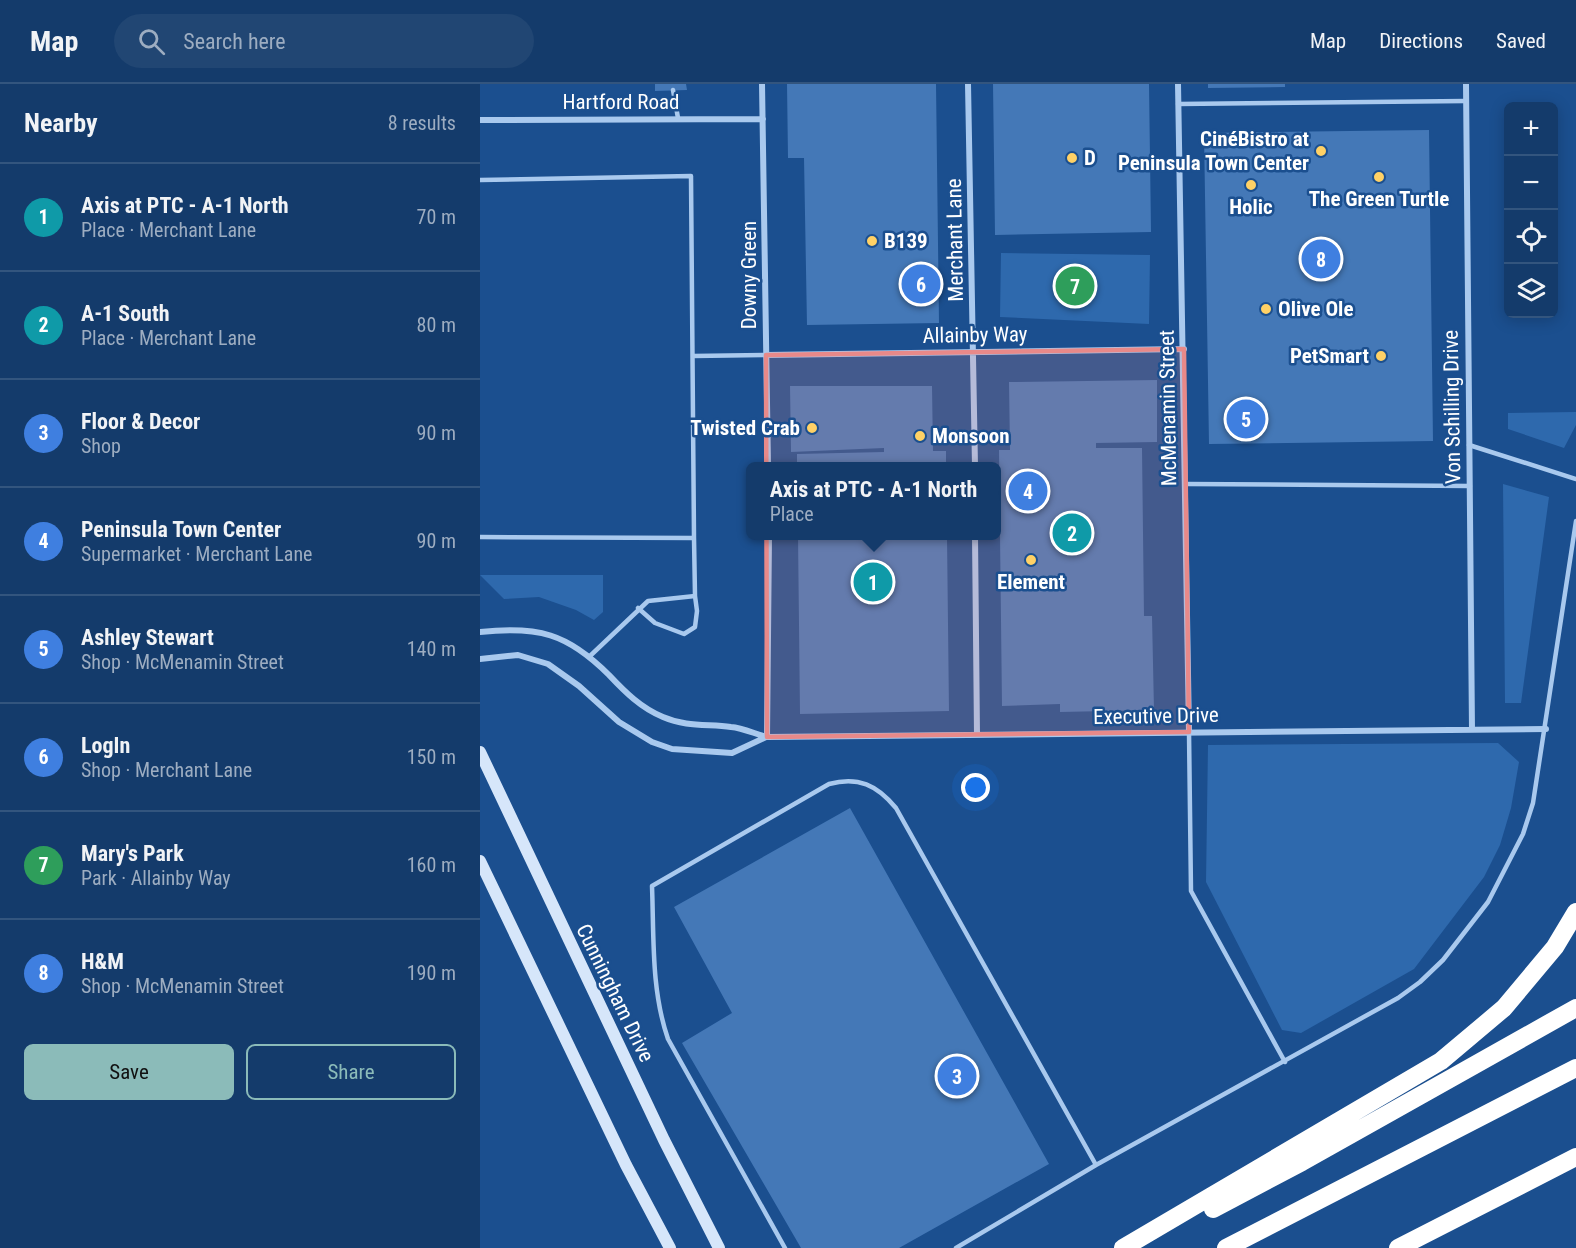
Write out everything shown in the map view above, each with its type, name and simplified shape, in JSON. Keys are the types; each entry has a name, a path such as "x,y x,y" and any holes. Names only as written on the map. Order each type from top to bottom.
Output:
{"highway":[{"path":"1123,1248 1441,1061 1504,1008 1555,947 1576,912"},
{"path":"1138,1248 1302,1162 1576,1008"},
{"path":"1226,1248 1576,1068"},
{"path":"1398,1248 1576,1157"}],"main road":[{"name":"Cunningham Drive","path":"480,753 659,1130 719,1248"},
{"path":"480,861 621,1154 670,1248"}],"street":[{"name":"Downy Green","path":"762,84 768,462"},
{"name":"Merchant Lane","path":"968,84 975,462"},
{"name":"McMenamin Street","path":"1178,84 1189,732"},
{"name":"Von Schilling Drive","path":"1466,84 1472,730"},
{"name":"Hartford Road","path":"480,120 763,118"},
{"name":"Allainby Way","path":"766,355 1184,349"},
{"path":"767,737 769,540"},
{"path":"975,540 977,735"},
{"name":"Executive Drive","path":"480,632 532,629 558,637 590,656 633,699 664,717 694,726 732,727 767,737 1545,729"},
{"name":"Executive Drive","path":"480,659 518,655 548,663 579,686 619,723 652,742 672,749 691,753 732,753 767,737"}],"lane":[{"path":"672,90 678,118"},
{"path":"1178,104 1466,101"},
{"path":"480,180 691,176 694,596 697,611 695,627 684,634 655,623 638,608"},
{"path":"693,356 766,355"},
{"path":"1469,445 1576,479"},
{"path":"1186,484 1470,486"},
{"path":"956,1248 1096,1165 1398,998 1420,982 1443,960 1467,932 1488,902 1523,834 1533,803 1576,521"},
{"path":"480,537 694,538"},
{"path":"590,656 638,608 648,601 694,596"},
{"path":"1189,732 1191,891 1285,1062"},
{"path":"785,1248 668,1039 659,1013 655,981 652,886 829,784 842,780 856,780 868,784 878,790 896,808 1096,1165"}],"highlighted area":[{"path":"1184,349 1189,732 767,737 766,355"}],"shaded area":[{"path":"1001,253 1150,255 1149,324 1000,317"},
{"path":"1576,412 1576,425 1564,448 1508,429 1508,413"},
{"path":"1503,484 1549,497 1521,703 1505,703"},
{"path":"480,575 603,575 603,612 594,620 576,610 539,597 504,599"},
{"path":"1498,743 1519,762 1511,808 1500,845 1484,877 1414,969 1301,1033 1282,1030 1206,882 1208,745"}],"building":[{"path":"655,84 686,84 687,90 655,91"},
{"name":"B139","path":"787,84 936,84 939,323 807,325 804,158 788,158"},
{"name":"D","path":"993,84 1149,84 1151,232 995,235"},
{"path":"1208,84 1285,84 1285,87 1208,88"},
{"path":"1429,130 1433,441 1209,444 1204,133"},
{"path":"1157,380 1157,442 1096,443 1096,448 1142,448 1144,616 1152,616 1154,710 1060,712 1060,704 1002,706 1001,462 999,462 999,450 1010,450 1009,382"},
{"path":"790,386 932,386 933,451 946,451 946,462 797,462 797,454 884,452 884,448 791,452"},
{"path":"798,540 947,540 949,711 800,714"},
{"path":"850,808 1049,1164 899,1248 801,1248 682,1043 732,1013 674,907"}],"place":[{"name":"CinéBistro at Peninsula Town Center","path":"1321,151"},
{"name":"D","path":"1072,158"},
{"name":"The Green Turtle","path":"1379,177"},
{"name":"Holic","path":"1251,185"},
{"name":"B139","path":"872,241"},
{"name":"H&M","path":"1321,259"},
{"name":"LogIn","path":"921,284"},
{"name":"Mary's Park","path":"1075,286"},
{"name":"Olive Ole","path":"1266,309"},
{"name":"PetSmart","path":"1381,356"},
{"name":"Ashley Stewart","path":"1246,419"},
{"name":"Twisted Crab","path":"812,428"},
{"name":"Monsoon","path":"920,436"},
{"name":"Peninsula Town Center","path":"1028,491"},
{"name":"A-1 South","path":"1072,533"},
{"name":"Element","path":"1031,560"},
{"name":"Axis at PTC - A-1 North","path":"873,582"},
{"name":"Floor & Decor","path":"957,1076"}]}
